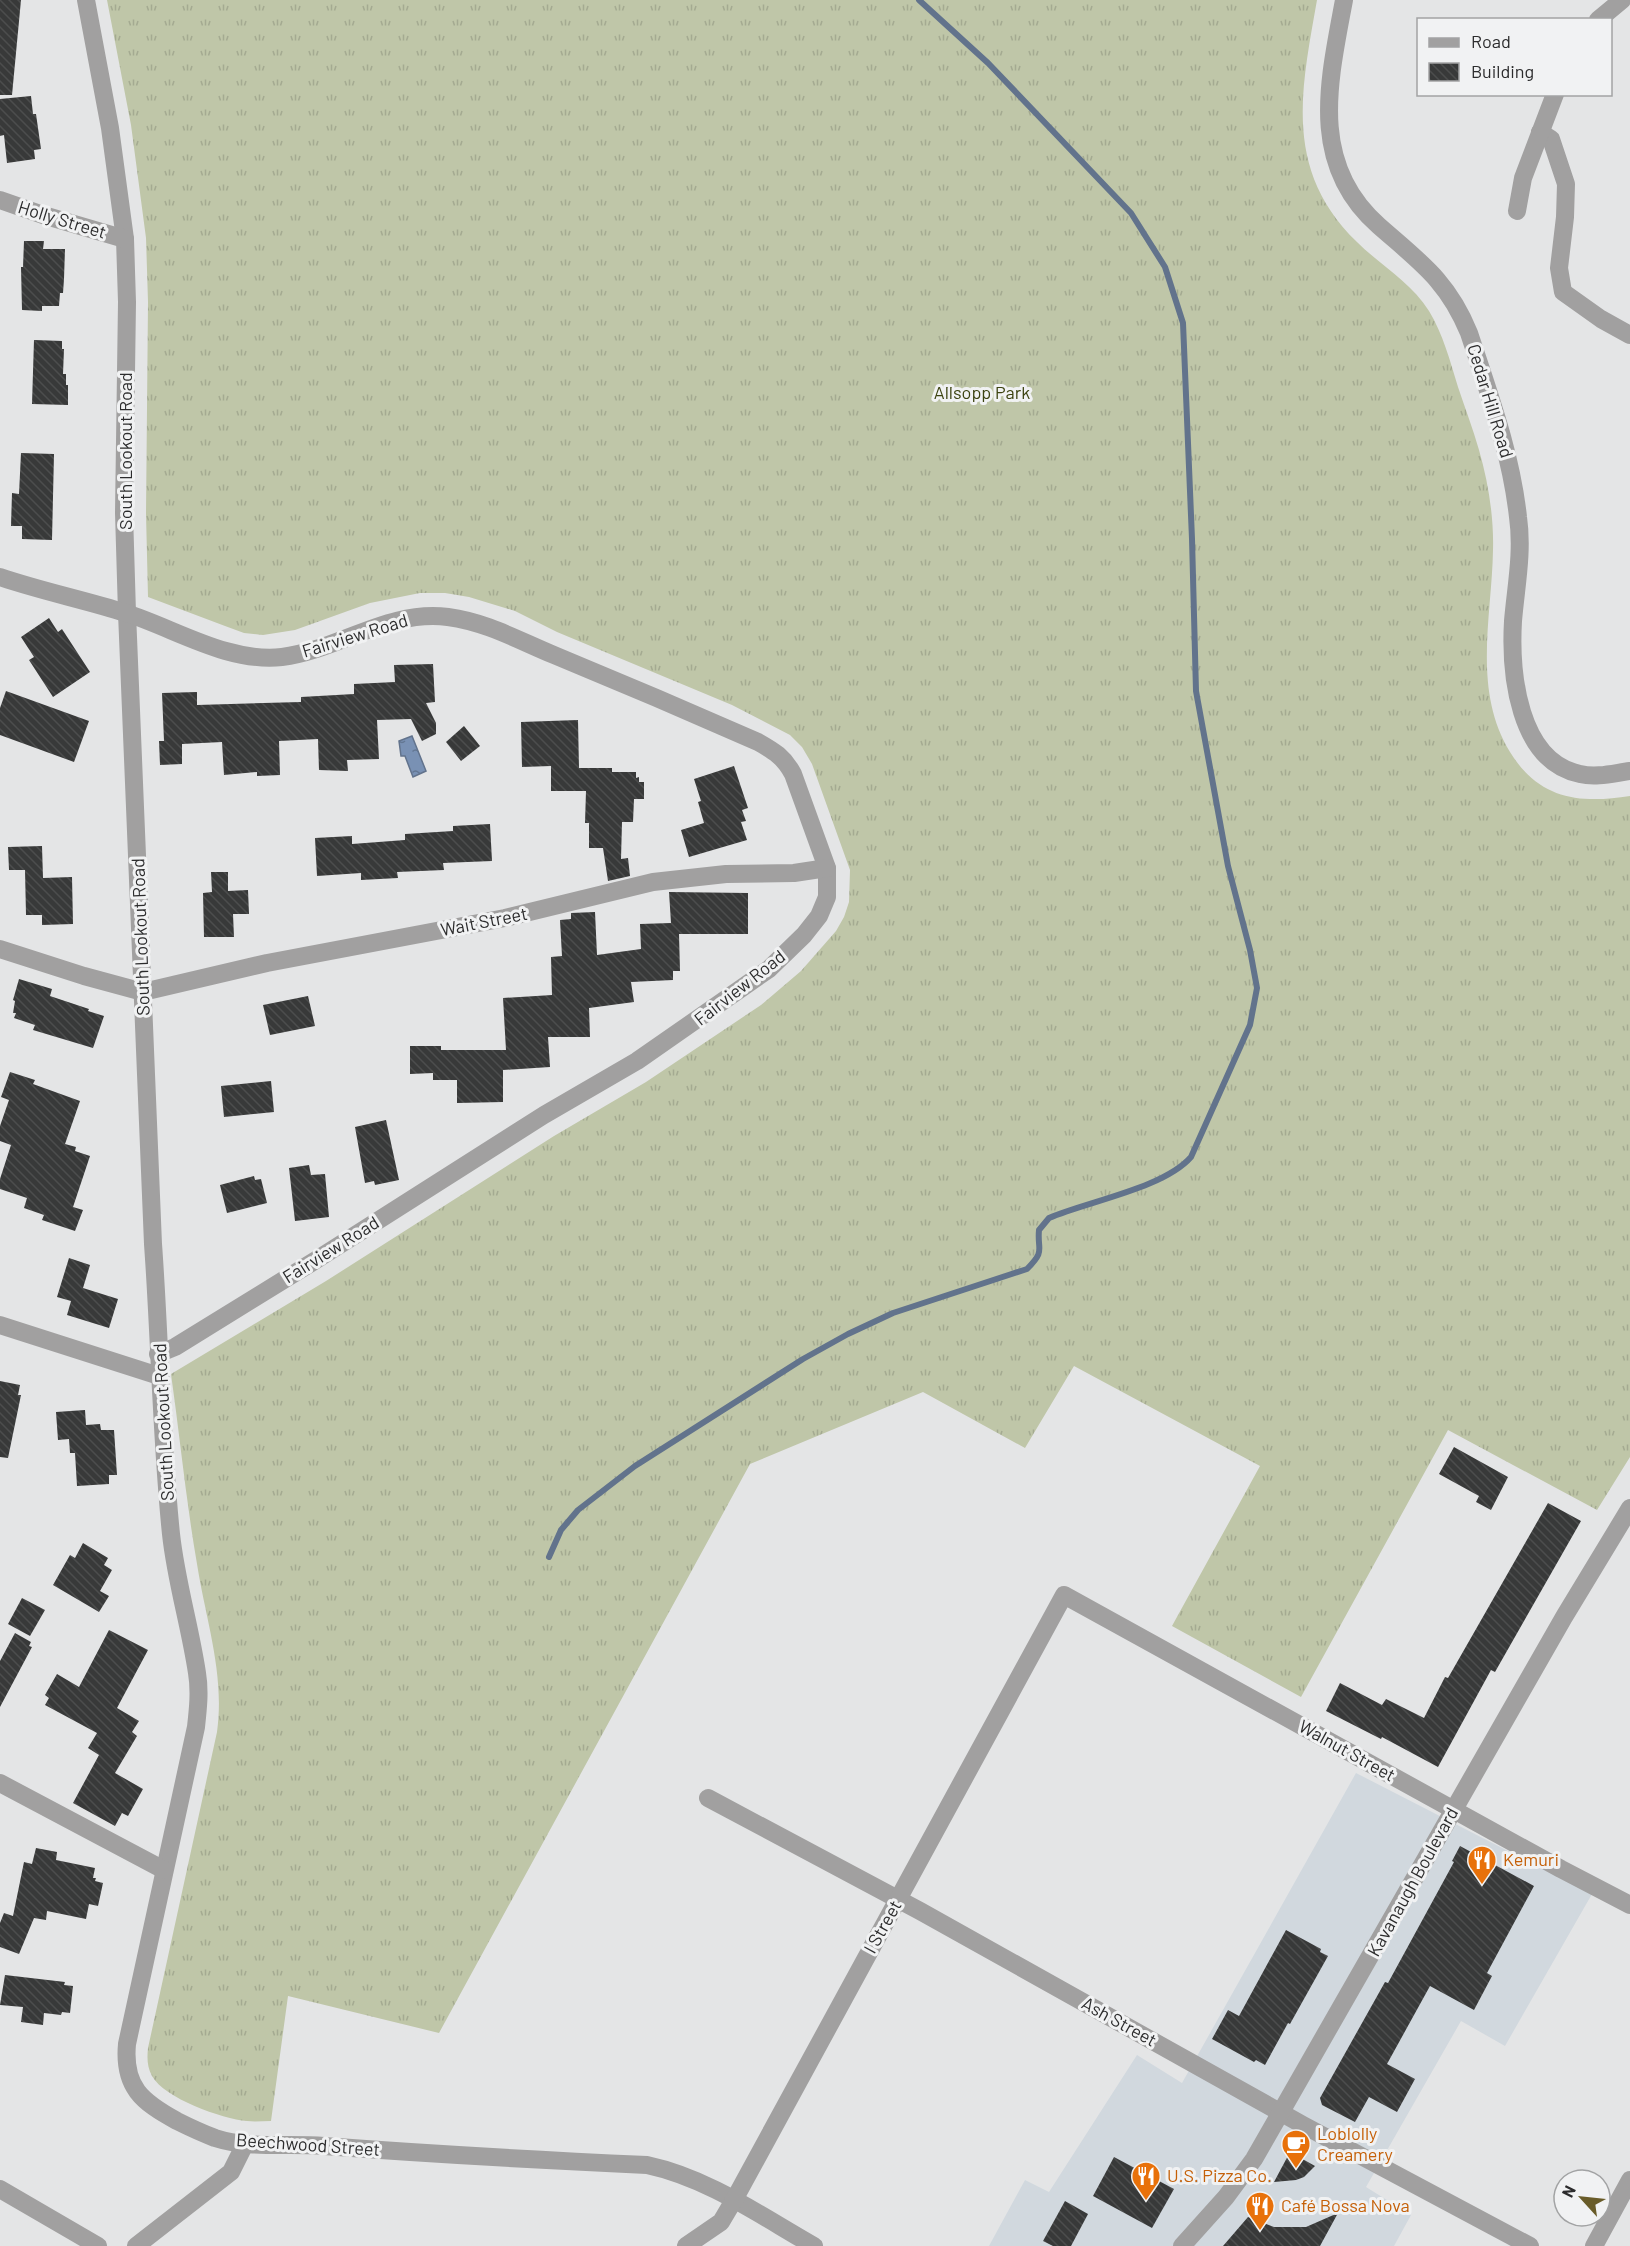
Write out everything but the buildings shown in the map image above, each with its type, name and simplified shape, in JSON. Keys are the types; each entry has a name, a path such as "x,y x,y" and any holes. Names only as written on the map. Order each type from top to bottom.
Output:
{"street":[{"name":"South Lookout Road","path":"86,0 110,128 125,238 127,302 124,513 159,1376 171,1535 180,1594 197,1673 199,1700 196,1727 164,1870"},
{"name":"Cedar Hill Road","path":"1344,0 1329,99 1328,127 1335,160 1348,189 1359,205 1376,224 1418,259 1443,284 1462,315 1505,444 1519,519 1520,546 1513,622 1514,661 1518,696 1525,721 1538,746 1554,763 1571,771 1594,775 1630,771"},
{"path":"1600,18 1622,0"},
{"path":"1517,211 1523,178 1554,96"},
{"path":"1540,132 1551,139 1566,184 1559,268 1563,292 1601,319 1630,335"},
{"name":"Holly Street","path":"0,200 42,215 125,238"},
{"name":"Fairview Road","path":"0,577 127,613 242,656 281,657 304,653 380,625 425,616 445,616 494,628 748,737 778,753 786,760 793,774 827,868 827,897 819,916 804,935 769,969 749,984 637,1061 544,1114 316,1260 175,1347 158,1354"},
{"name":"Wait Street","path":"143,992 267,963 505,918 653,882 726,874 794,873 827,868"},
{"path":"0,949 143,992"},
{"path":"0,1325 159,1376"},
{"name":"Kavanaugh Boulevard","path":"1182,2246 1226,2197 1254,2159 1564,1617 1628,1513"},
{"name":"Walnut Street","path":"1064,1595 1630,1905"},
{"name":"I Street","path":"686,2246 721,2222 734,2200 1064,1595"},
{"path":"0,1783 164,1870"},
{"name":"Ash Street","path":"708,1798 898,1899 1281,2113 1530,2246"},
{"name":"Beechwood Street","path":"164,1870 127,2044 128,2075 140,2095 157,2110 216,2138 245,2144 302,2144 455,2156 647,2165 674,2171 699,2181 814,2246"},
{"path":"136,2246 231,2172 245,2144"},
{"path":"1594,2246 1630,2180"},
{"path":"0,2189 98,2246"}],"shaded area":[{"path":"1356,1773 1592,1894 1505,2046 1461,2021 1366,2187 1411,2215 1394,2246 989,2246 1025,2180 1049,2192 1137,2055 1182,2083"}],"green space":[{"name":"Allsopp Park","path":"107,0 1317,0 1306,66 1303,128 1308,158 1317,187 1333,215 1357,242 1404,282 1429,311 1446,348 1482,462 1490,499 1493,538 1487,653 1488,678 1491,704 1498,728 1521,768 1547,789 1577,798 1630,796 1630,1457 1597,1510 1448,1430 1301,1697 1172,1626 1260,1466 1074,1366 1025,1448 923,1392 750,1464 439,2033 288,1996 271,2121 236,2119 195,2106 168,2092 159,2084 152,2076 148,2062 148,2048 217,1732 219,1710 217,1668 193,1540 171,1374 326,1281 554,1136 646,1082 761,1005 801,971 836,931 849,902 850,870 812,764 802,747 790,735 732,705 557,632 515,611 469,597 445,593 420,593 370,603 295,630 263,635 244,633 148,597 146,238 131,125"}],"water":[{"path":"412,736 426,771 413,777 405,756 401,756 399,741"}],"waterway":[{"path":"549,1557 561,1530 578,1510 635,1466 803,1359 893,1313 1027,1269 1039,1254 1039,1230 1049,1218 1125,1193 1179,1168 1191,1157 1250,1025 1257,988 1250,950 1228,866 1196,691 1183,323 1165,267 1131,213 988,63 919,0"}],"place":[{"name":"Kemuri","path":"1482,1886"},
{"name":"Loblolly Creamery","path":"1296,2170"},
{"name":"U.S. Pizza Co.","path":"1146,2202"},
{"name":"Café Bossa Nova","path":"1260,2232"}]}
